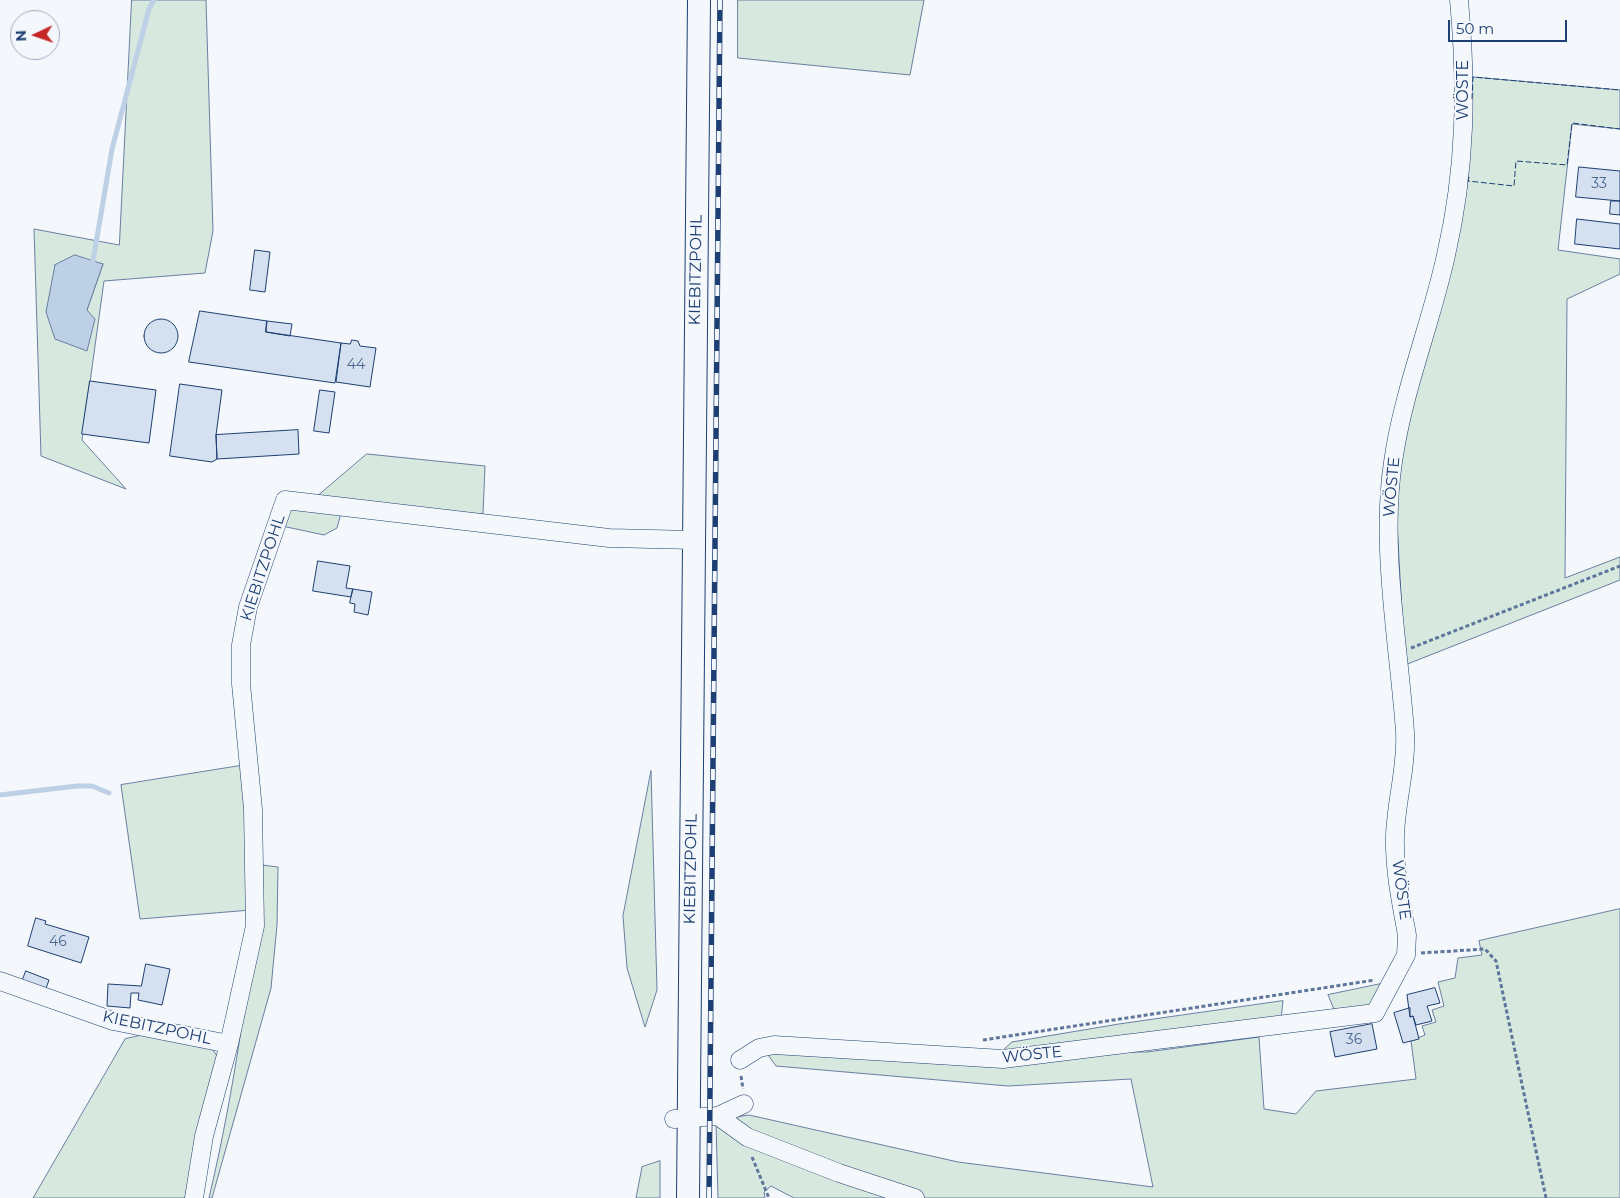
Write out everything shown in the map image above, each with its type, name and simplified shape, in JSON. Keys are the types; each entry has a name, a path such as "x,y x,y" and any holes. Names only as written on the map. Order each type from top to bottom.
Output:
{"main road":[{"name":"KIEBITZPOHL","path":"688,1198 681,1118 694,540 699,0"}],"street":[{"name":"WÖSTE","path":"740,1060 759,1048 774,1045 1003,1059 1375,1013 1406,954 1407,935 1396,870 1395,843 1405,753 1389,523 1390,487 1402,416 1446,257 1460,190 1463,142 1464,54 1459,0"},
{"name":"KIEBITZPOHL","path":"194,1198 204,1136 229,1044 255,926 253,809 241,684 241,644 248,607 285,500 609,538 694,540"},
{"name":"KIEBITZPOHL","path":"0,981 113,1021 229,1044"},
{"path":"681,1118 718,1116 744,1104"},
{"path":"718,1116 747,1137 839,1173 915,1198"}],"path":[{"path":"1397,654 1620,566"},
{"path":"1406,954 1485,949 1496,961 1546,1198"},
{"name":"WÖSTE","path":"976,1041 1345,986 1393,976"},
{"path":"740,1060 744,1104"},
{"path":"747,1137 748,1146 769,1198"}],"shaded area":[{"path":"132,0 206,0 213,231 205,273 104,281 82,440 126,489 41,456 34,229 119,245","holes":["103,264 87,310 55,265"]},
{"path":"738,0 924,0 910,75 738,58"},
{"path":"1473,77 1620,90 1620,129 1572,124 1558,250 1620,259 1620,274 1567,299 1565,578 1620,557 1620,580 1405,665 1396,506 1406,418 1458,233 1468,181"},
{"path":"367,454 485,466 483,514 384,509 313,500"},
{"path":"291,504 341,513 337,528 324,535 282,526"},
{"path":"246,765 251,910 140,919 121,785"},
{"path":"651,771 657,990 645,1027 627,968 623,916"},
{"path":"262,865 278,867 277,925 271,988 212,1198 209,1198 227,1115 241,1032"},
{"path":"1620,909 1620,1198 794,1198 771,1186 764,1192 765,1198 718,1198 716,1123 723,1119 749,1115 958,1162 1153,1187 1131,1079 1008,1086 776,1066 768,1055 788,1050 1147,1052 1259,1037 1264,1109 1296,1114 1316,1091 1416,1079 1411,1041 1425,1035 1422,1026 1436,1022 1432,1010 1444,1006 1438,982 1455,978 1458,958 1482,955 1479,941"},
{"path":"1385,983 1369,1010 1336,1014 1328,995"},
{"path":"1283,1001 1281,1019 1001,1052 1012,1042 1119,1024"},
{"path":"147,1034 211,1047 219,1059 195,1143 185,1198 33,1198 125,1039"},
{"path":"660,1161 660,1198 636,1198 642,1167"}],"water":[{"path":"75,255 103,264 87,310 95,319 87,351 55,339 46,312 55,265"}],"building":[{"path":"1579,167 1620,171 1620,201 1576,197"},
{"path":"1611,201 1620,201 1620,215 1610,214"},
{"path":"1577,219 1620,224 1620,249 1575,244"},
{"path":"255,250 270,252 265,292 250,290"},
{"path":"200,311 267,321 266,332 341,343 335,383 189,362"},
{"path":"161,319 173,324 178,336 173,348 161,353 149,348 144,336 149,324"},
{"path":"267,321 292,324 290,336 266,332"},
{"path":"352,340 358,341 360,346 376,348 370,387 336,382 341,343 350,344"},
{"path":"90,381 156,390 149,443 82,434"},
{"path":"180,384 222,390 216,435 217,459 212,462 170,456"},
{"path":"320,390 335,392 329,433 314,431"},
{"path":"298,430 299,454 217,459 216,435"},
{"path":"318,561 350,566 346,588 353,589 351,597 313,591"},
{"path":"353,589 372,592 368,615 354,612 355,604 350,603"},
{"path":"36,918 46,921 45,924 89,937 81,963 28,946"},
{"path":"146,964 170,969 162,1005 138,1000 139,993 131,993 130,1008 107,1006 108,984 141,986"},
{"path":"26,971 49,980 45,991 22,982"},
{"path":"1435,988 1440,1003 1427,1006 1432,1021 1416,1025 1413,1016 1410,1017 1407,995"},
{"path":"1410,1008 1410,1017 1413,1016 1419,1039 1403,1043 1394,1013"},
{"path":"1372,1024 1377,1049 1335,1057 1330,1032"}],"waterway":[{"path":"93,261 112,149 149,9 154,0"},
{"path":"0,795 77,786 92,786 109,793"}],"railway":[{"path":"709,1198 720,0"}],"fence":[{"path":"1472,99 1473,77 1620,90"},
{"path":"1469,177 1468,181 1514,186 1516,161 1567,165 1572,123 1620,129"}]}
